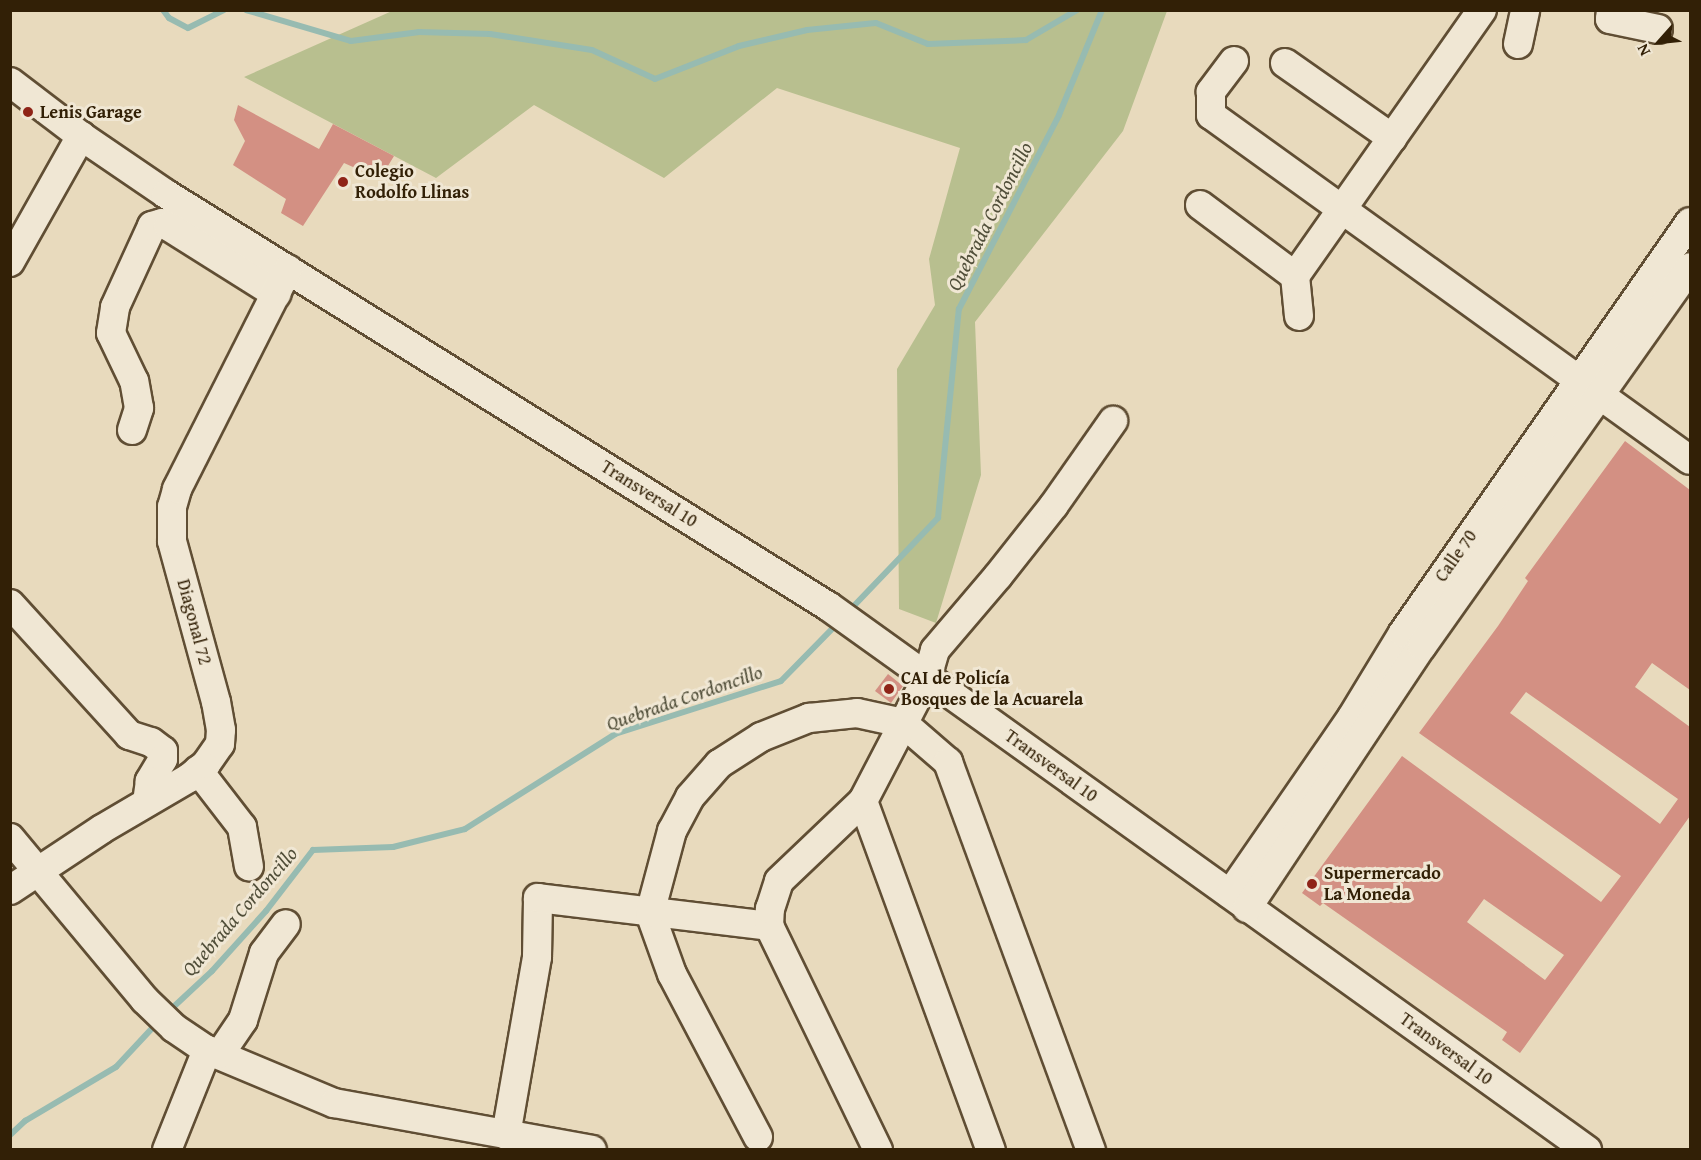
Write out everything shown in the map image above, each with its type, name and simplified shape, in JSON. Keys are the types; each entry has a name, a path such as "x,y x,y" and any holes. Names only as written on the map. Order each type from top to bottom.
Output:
{"street":[{"path":"1299,316 1295,276 1482,10"},
{"path":"1518,44 1525,10"},
{"path":"1611,10 1610,19 1658,29"},
{"path":"1234,61 1211,93 1211,115 1341,211 1690,460"},
{"path":"1285,63 1392,138"},
{"name":"Transversal 10","path":"10,82 81,136 166,194 828,606 1587,1149"},
{"path":"10,262 81,136"},
{"path":"1200,206 1295,276"},
{"name":"Calle 70","path":"1239,901 1422,646 1588,388 1690,222"},
{"path":"132,430 139,408 134,381 111,333 115,307 152,226 162,223 168,226 276,294"},
{"name":"Calle 70","path":"1588,388 1690,267"},
{"name":"Diagonal 72","path":"10,890 36,871 198,770 214,754 220,744 221,730 172,541 172,507 177,489 288,269"},
{"path":"878,1149 769,926 770,909 779,881 863,801 927,678 935,650 1054,505 1113,421"},
{"path":"10,604 129,735 151,742 163,751 163,759 150,781 147,802"},
{"path":"758,1137 672,974 650,913 672,831 690,797 719,764 761,737 809,718 857,713 903,723 948,762 1091,1149"},
{"path":"198,770 242,827 249,866"},
{"path":"863,801 991,1149"},
{"path":"10,838 145,1000 174,1028 214,1052 294,1088 334,1103 592,1149"},
{"path":"506,1135 537,957 538,898 769,926"},
{"path":"167,1149 214,1052 243,1020 264,953 285,924"}],"green space":[{"path":"392,11 1167,11 1123,131 975,322 981,475 936,623 899,609 897,369 935,305 929,259 960,148 777,88 664,178 534,105 436,178 244,77"}],"building":[{"name":"Colegio Rodolfo Llinas","path":"238,105 319,149 333,124 394,156 380,179 344,163 303,226 281,213 286,199 233,165 245,141 234,120"},
{"path":"1625,441 1690,490 1690,690 1652,663 1635,687 1690,727 1690,816 1520,1053 1502,1040 1507,1032 1323,903 1320,906 1302,893 1402,756 1601,902 1621,876 1419,733 1498,626 1528,581 1525,578","holes":["1526,692 1678,799 1660,824 1510,713","1484,899 1564,955 1545,980 1467,922"]},
{"name":"CAI de Policía Bosques de la Acuarela","path":"888,674 903,686 891,703 875,691"}],"waterway":[{"path":"163,10 169,18 188,28 224,10"},
{"path":"246,10 351,41 419,32 490,34 592,50 655,79 739,46 807,30 876,23 928,44 1026,40 1077,10"},
{"name":"Quebrada Cordoncillo","path":"849,611 938,518 959,309 1059,115 1102,10"},
{"name":"Quebrada Cordoncillo","path":"168,1012 212,971 266,911 313,850 393,847 465,829 615,734 781,681 838,623"},
{"name":"Quebrada Cordoncillo","path":"10,1135 25,1121 116,1067 158,1022"}],"place":[{"name":"Lenis Garage","path":"28,112"},
{"name":"Colegio Rodolfo Llinas","path":"343,182"},
{"name":"CAI de Policía Bosques de la Acuarela","path":"889,689"},
{"name":"Supermercado La Moneda","path":"1312,884"}]}
